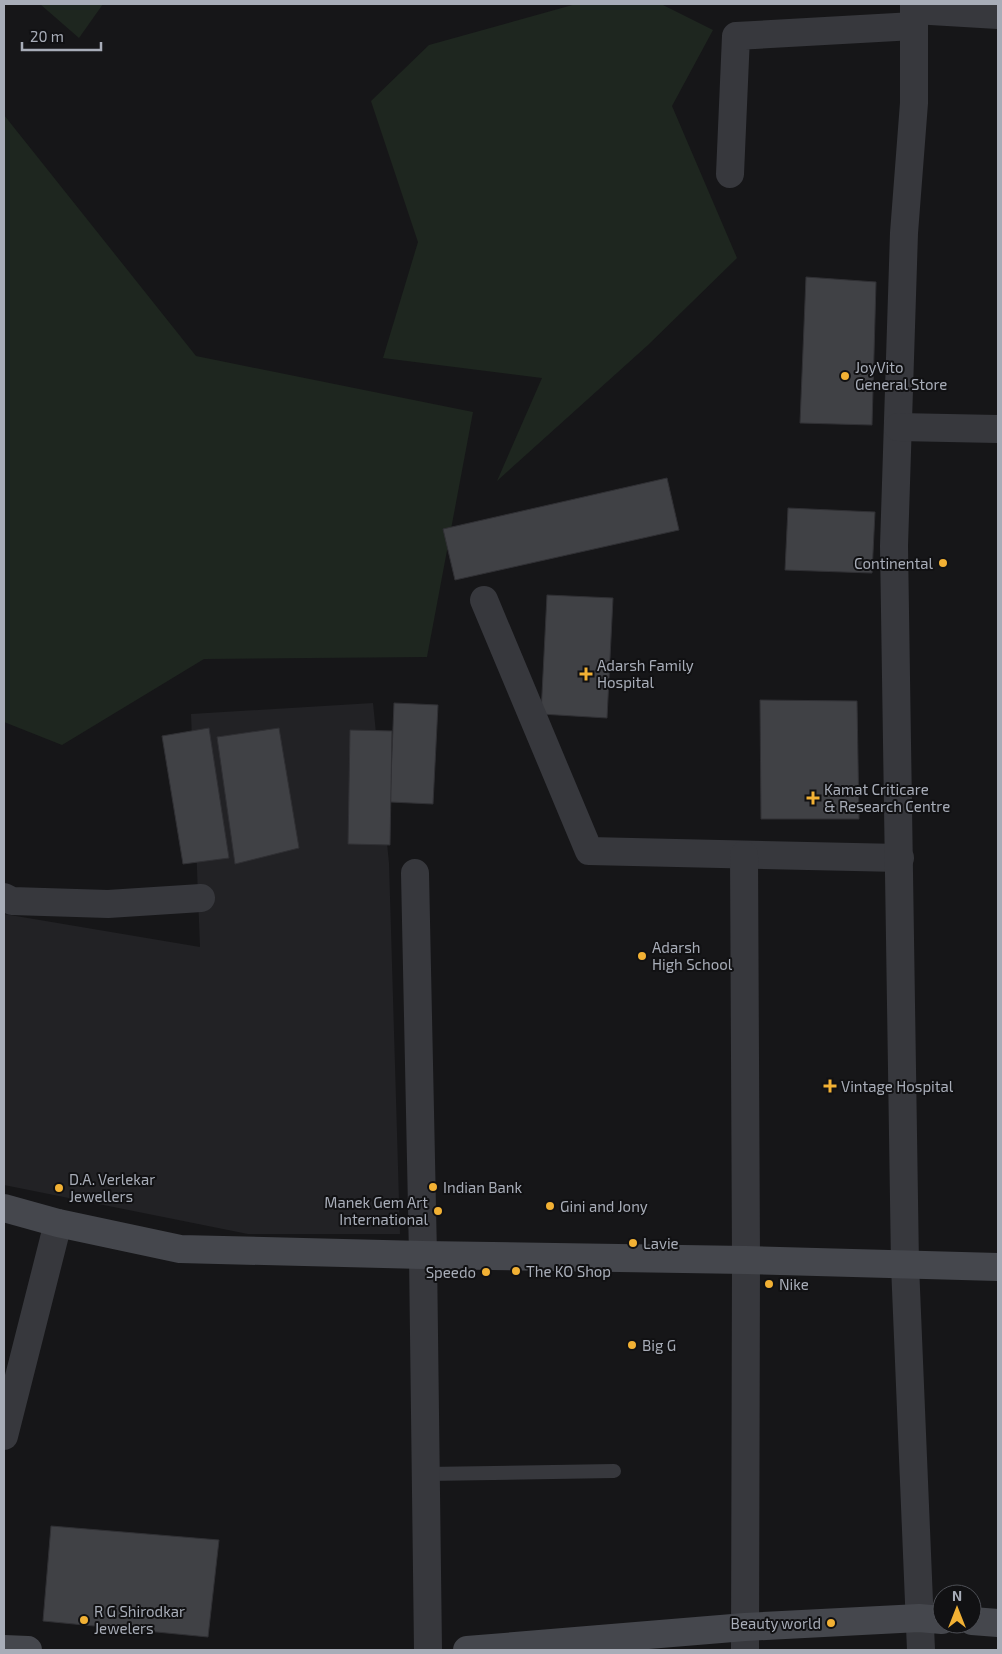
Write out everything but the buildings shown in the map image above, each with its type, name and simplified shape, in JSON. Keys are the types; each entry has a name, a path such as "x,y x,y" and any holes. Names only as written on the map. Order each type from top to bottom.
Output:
{"main road":[{"path":"4,1208 180,1249 998,1267"},
{"path":"467,1650 745,1639 931,1619"},
{"path":"982,1622 998,1623"},
{"path":"4,1649 28,1650"}],"street":[{"path":"914,13 914,103 904,233 894,546 905,1265 931,1619 921,1650"},
{"path":"730,174 736,36 914,13 998,15"},
{"path":"898,427 998,430"},
{"path":"484,600 588,851 900,858"},
{"path":"744,855 745,1639"},
{"path":"415,873 423,1255 428,1650"},
{"path":"4,897 12,901 108,904 202,898"},
{"path":"4,1436 58,1222"}],"lane":[{"path":"426,1474 614,1471"}],"shaded area":[{"path":"40,4 103,4 79,38"},
{"path":"576,4 661,4 713,30 672,106 737,258 648,345 497,481 542,378 383,358 418,242 371,101 429,45"},
{"path":"4,115 196,356 473,412 427,657 204,659 62,745 4,722"},
{"path":"373,703 389,863 400,1234 248,1234 4,1185 4,914 200,947 191,714"}],"place":[{"name":"JoyVito General Store","path":"845,376"},
{"name":"Continental","path":"943,563"},
{"name":"Adarsh Family Hospital","path":"586,674"},
{"name":"Kamat Criticare & Research Centre","path":"813,798"},
{"name":"Adarsh High School","path":"642,956"},
{"name":"Vintage Hospital","path":"830,1086"},
{"name":"Indian Bank","path":"433,1187"},
{"name":"D.A. Verlekar Jewellers","path":"59,1188"},
{"name":"Gini and Jony","path":"550,1206"},
{"name":"Manek Gem Art International","path":"438,1211"},
{"name":"Lavie","path":"633,1243"},
{"name":"The KO Shop","path":"516,1271"},
{"name":"Speedo","path":"486,1272"},
{"name":"Nike","path":"769,1284"},
{"name":"Big G","path":"632,1345"},
{"name":"R G Shirodkar Jewelers","path":"84,1620"},
{"name":"Beauty world","path":"831,1623"}]}
